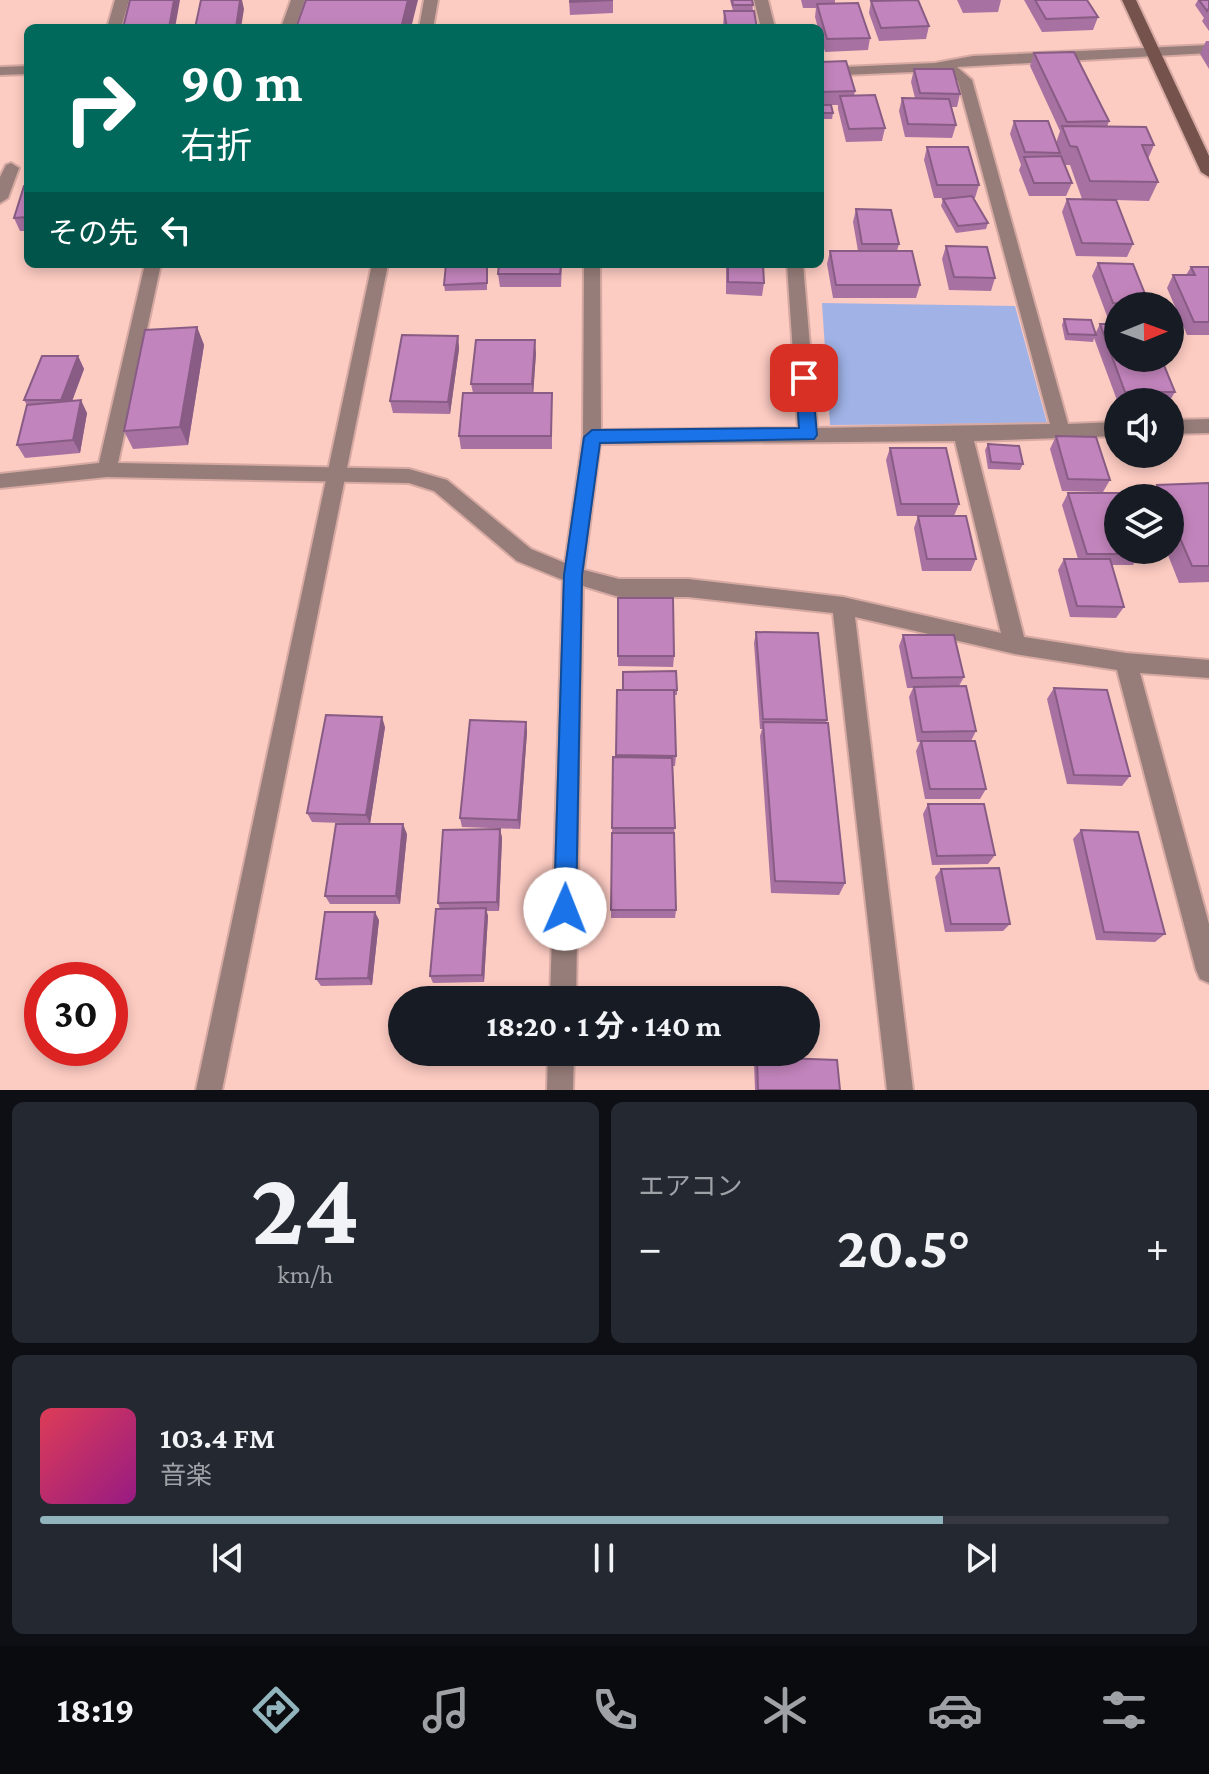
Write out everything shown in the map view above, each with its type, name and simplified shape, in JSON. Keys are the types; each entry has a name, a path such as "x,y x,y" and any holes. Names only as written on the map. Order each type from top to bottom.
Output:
{"main road":[{"path":"1129,0 1209,172"}],"street":[{"path":"115,24 122,0"},
{"path":"289,24 298,0"},
{"path":"427,24 431,0"},
{"path":"761,0 767,24"},
{"path":"824,72 935,67 973,60 1209,49"},
{"path":"935,67 955,71 965,80 1061,431"},
{"path":"0,71 24,70"},
{"path":"0,198 6,168"},
{"path":"107,470 152,268"},
{"path":"209,1090 379,268"},
{"path":"563,986 573,575 592,437 592,268"},
{"path":"795,268 808,435"},
{"path":"1184,427 1209,426"},
{"path":"592,437 963,434 1104,429"},
{"path":"963,434 1015,645"},
{"path":"0,481 107,470 409,476 440,485 524,555 573,575 619,588 688,588 843,606 1015,645 1126,662 1209,669"},
{"path":"843,606 900,1090"},
{"path":"1126,662 1209,970"},
{"path":"560,1090 561,1066"}],"shaded area":[{"path":"822,303 1015,306 1047,423 830,425"}],"building":[{"path":"130,0 174,0 170,24 124,24"},
{"path":"201,0 240,0 237,24 196,24"},
{"path":"306,0 408,0 402,24 297,24"},
{"path":"570,0 613,0 570,2"},
{"path":"732,0 752,0 753,5 733,5"},
{"path":"918,0 929,26 881,28 871,1"},
{"path":"1035,0 1087,0 1098,17 1046,19"},
{"path":"1199,0 1209,0 1207,11"},
{"path":"858,3 870,38 827,39 817,4"},
{"path":"724,11 754,11 756,24 726,24"},
{"path":"1074,52 1109,121 1067,122 1034,53"},
{"path":"846,61 855,91 824,92 824,62"},
{"path":"914,69 953,69 960,94 920,93"},
{"path":"875,95 885,128 849,129 840,96"},
{"path":"902,98 949,99 956,125 908,124"},
{"path":"824,105 831,105 833,113 824,113"},
{"path":"1014,121 1048,121 1060,153 1025,152"},
{"path":"1062,126 1146,127 1154,145 1142,145 1158,182 1090,181 1077,147 1070,146"},
{"path":"927,147 968,147 979,185 937,185"},
{"path":"1061,156 1072,183 1034,183 1024,157"},
{"path":"24,186 24,217 14,218"},
{"path":"972,196 988,223 958,226 943,199"},
{"path":"1067,199 1116,200 1133,244 1082,243"},
{"path":"856,209 891,210 899,244 862,244"},
{"path":"946,246 987,247 995,278 954,277"},
{"path":"830,251 912,251 920,285 836,285"},
{"path":"1098,263 1133,264 1144,292 1109,292"},
{"path":"1191,267 1209,267 1209,322 1194,322 1184,300 1184,292 1181,292 1173,275 1195,275"},
{"path":"446,268 487,268 487,283 444,285"},
{"path":"499,268 561,268 560,274 498,274"},
{"path":"728,268 763,268 764,283 728,282"},
{"path":"1064,319 1091,320 1096,335 1068,334"},
{"path":"197,327 180,427 124,431 145,330"},
{"path":"402,335 458,336 448,402 390,401"},
{"path":"476,340 535,340 532,384 471,384"},
{"path":"42,356 78,356 61,400 24,400"},
{"path":"1118,372 1167,372 1173,388 1124,388"},
{"path":"463,393 552,393 551,436 459,436"},
{"path":"81,400 73,440 17,445 27,405"},
{"path":"1056,436 1096,437 1110,480 1068,479"},
{"path":"988,444 1019,446 1023,464 991,462"},
{"path":"890,448 946,448 959,504 901,504"},
{"path":"1209,483 1209,566 1192,566 1184,547 1183,484"},
{"path":"1068,493 1104,493 1104,554 1087,554"},
{"path":"918,516 966,516 976,559 927,559"},
{"path":"1064,559 1104,559 1104,564 1111,564 1124,607 1077,606"},
{"path":"618,598 673,598 674,656 618,656"},
{"path":"756,632 818,633 827,720 763,719"},
{"path":"903,635 954,635 964,677 912,678"},
{"path":"676,671 677,690 623,690 623,672"},
{"path":"966,686 976,731 922,732 914,687"},
{"path":"1054,688 1107,690 1130,776 1074,775"},
{"path":"617,690 674,690 676,756 616,755"},
{"path":"326,715 382,717 366,815 307,813"},
{"path":"470,720 526,722 518,820 460,818"},
{"path":"763,722 828,723 845,883 775,881"},
{"path":"921,741 975,741 986,789 930,789"},
{"path":"613,757 672,758 675,828 612,828"},
{"path":"928,804 984,804 995,855 937,856"},
{"path":"336,824 403,824 396,896 325,896"},
{"path":"500,829 497,902 438,903 443,830"},
{"path":"1081,830 1138,832 1165,934 1104,932"},
{"path":"612,833 674,833 676,910 611,910"},
{"path":"999,868 1010,924 951,924 941,869"},
{"path":"486,908 482,975 430,976 436,909"},
{"path":"325,912 375,912 368,978 316,979"},
{"path":"820,1059 837,1060 840,1090 758,1090 757,1066 820,1066"}],"route":[{"path":"565,909 573,575 592,437 808,435 804,378"}]}
